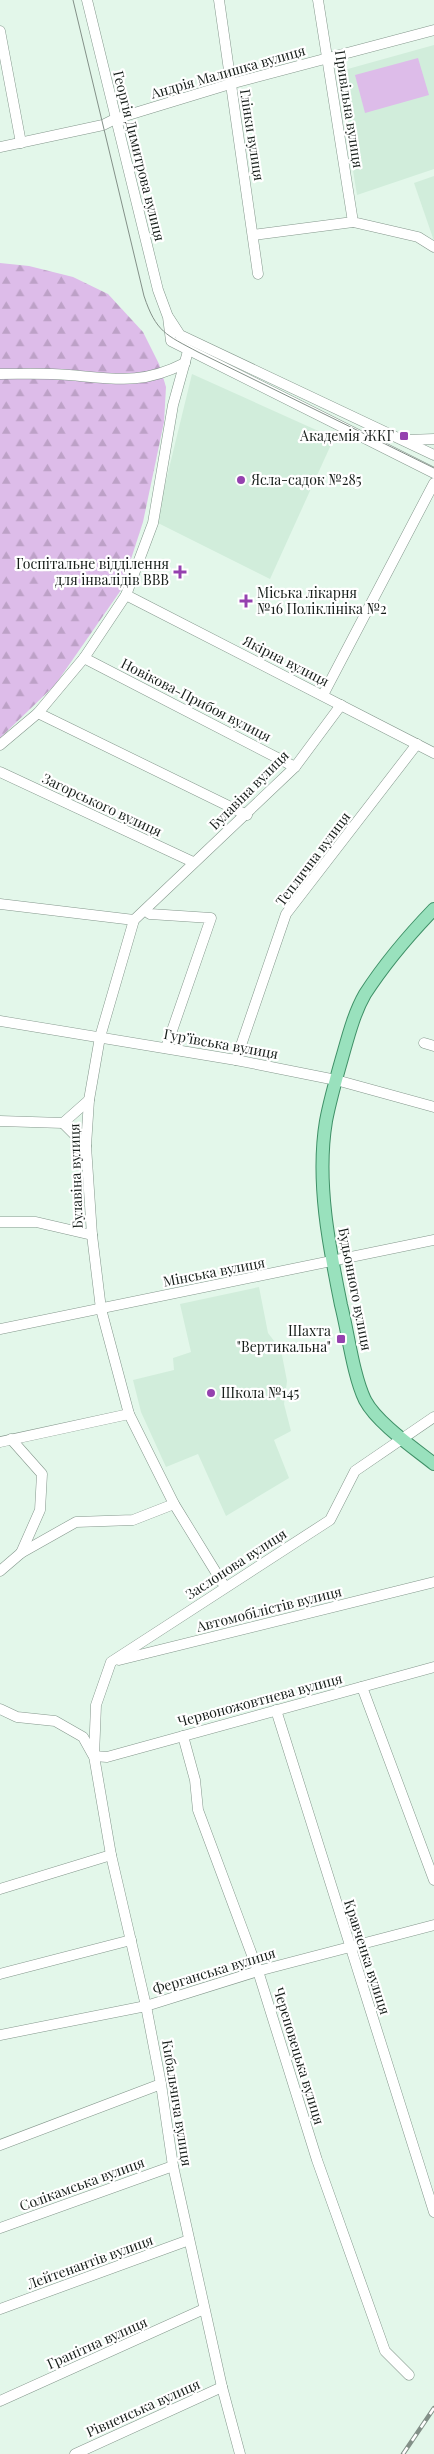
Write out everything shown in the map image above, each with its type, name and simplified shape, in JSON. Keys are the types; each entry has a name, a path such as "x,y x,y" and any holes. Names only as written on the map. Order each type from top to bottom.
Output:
{"main road":[{"name":"Будьонного вулиця","path":"434,909 398,947 364,996 349,1035 336,1080 326,1121 323,1156 324,1196 332,1262 355,1368 365,1401 402,1439 434,1464"}],"street":[{"name":"Георгія Димитрова вулиця","path":"87,0 158,290 168,317 171,341 434,473"},
{"name":"Глінки вулиця","path":"219,0 258,274"},
{"name":"Привільна вулиця","path":"318,0 353,222"},
{"name":"Андрія Малишка вулиця","path":"0,147 103,125 115,119 230,84 434,30"},
{"path":"0,31 21,143"},
{"path":"253,235 353,222 418,237 434,247"},
{"name":"Георгія Димитрова вулиця","path":"168,317 180,335 434,455"},
{"path":"0,745 38,713 84,658 126,595 152,524 173,405 188,351"},
{"path":"0,374 68,375 110,380 147,378 165,373 186,363"},
{"path":"405,440 434,439"},
{"path":"323,695 434,483"},
{"name":"Якірна вулиця","path":"126,595 434,753"},
{"name":"Новікова-Прибоя вулиця","path":"84,658 295,767"},
{"name":"Булавіна вулиця","path":"224,1587 174,1504 129,1414 101,1309 92,1235 86,1146 89,1100 100,1037 134,920 146,911 193,862 247,815 295,767 341,704"},
{"path":"38,713 247,815"},
{"name":"Теплична вулиця","path":"236,1060 286,914 417,744"},
{"name":"Загорського вулиця","path":"0,772 193,862"},
{"path":"0,904 134,920"},
{"path":"146,911 150,914 211,918 166,1048"},
{"name":"Гур’ївська вулиця","path":"0,1021 236,1060 336,1080 434,1107"},
{"path":"63,1123 89,1100"},
{"path":"0,1121 63,1123 86,1146"},
{"path":"0,1222 36,1222 92,1235"},
{"name":"Мінська вулиця","path":"0,1329 434,1240"},
{"path":"0,1442 129,1414"},
{"name":"Заслонова вулиця","path":"111,1662 330,1520 355,1471 434,1417"},
{"path":"11,1439 42,1474 40,1510 21,1553"},
{"path":"0,1571 21,1553 76,1522 133,1520 174,1504"},
{"name":"Автомобілістів вулиця","path":"111,1662 434,1582"},
{"path":"94,1756 96,1705 111,1662"},
{"name":"Червоножовтнева вулиця","path":"94,1756 107,1757 434,1667"},
{"path":"362,1687 434,1880"},
{"path":"0,1710 17,1717 55,1721 83,1737 94,1756"},
{"name":"Кравченка вулиця","path":"276,1710 434,2212"},
{"name":"Череповецька вулиця","path":"183,1736 195,1780 198,1810 258,1971 317,2160 385,2351 409,2375"},
{"name":"Кибальчича вулиця","path":"94,1756 111,1855 146,2006 161,2084 173,2166 222,2387 240,2454"},
{"path":"0,1889 111,1855"},
{"name":"Ферганська вулиця","path":"0,2036 146,2006 258,1971 434,1925"},
{"path":"0,1974 131,1940"},
{"path":"0,2144 161,2084"},
{"name":"Солікамська вулиця","path":"0,2228 173,2166"},
{"name":"Лейтенантів вулиця","path":"0,2309 189,2240"},
{"name":"Гранітна вулиця","path":"0,2401 204,2309"},
{"name":"Рівненська вулиця","path":"75,2454 222,2387"}],"shaded area":[{"path":"434,45 434,169 357,195 337,72"},
{"path":"434,176 434,241 414,183"},
{"name":"Ясла-садок №285","path":"192,374 334,438 270,579 156,522"},
{"name":"Школа №145","path":"259,1287 268,1333 281,1350 287,1381 284,1404 291,1431 274,1440 289,1478 226,1516 198,1454 166,1467 141,1412 133,1380 174,1370 173,1358 191,1352 180,1304"}],"green space":[{"path":"418,58 429,95 365,113 355,75"},
{"path":"0,263 29,266 73,277 108,294 143,332 159,364 166,387 164,422 143,522 121,590 55,685 0,738"}],"tram line":[{"path":"73,0 144,296 148,308 158,325 170,336 198,352 434,468"}],"railway":[{"path":"403,2454 434,2408"}],"place":[{"name":"Академія ЖКГ","path":"404,436"},
{"name":"Ясла-садок №285","path":"241,480"},
{"name":"Госпітальне відділення для інвалідів ВВВ","path":"180,572"},
{"name":"Міська лікарня №16 Поліклініка №2","path":"246,601"},
{"name":"Шахта \"Вертикальна\"","path":"341,1339"},
{"name":"Школа №145","path":"211,1393"}]}
